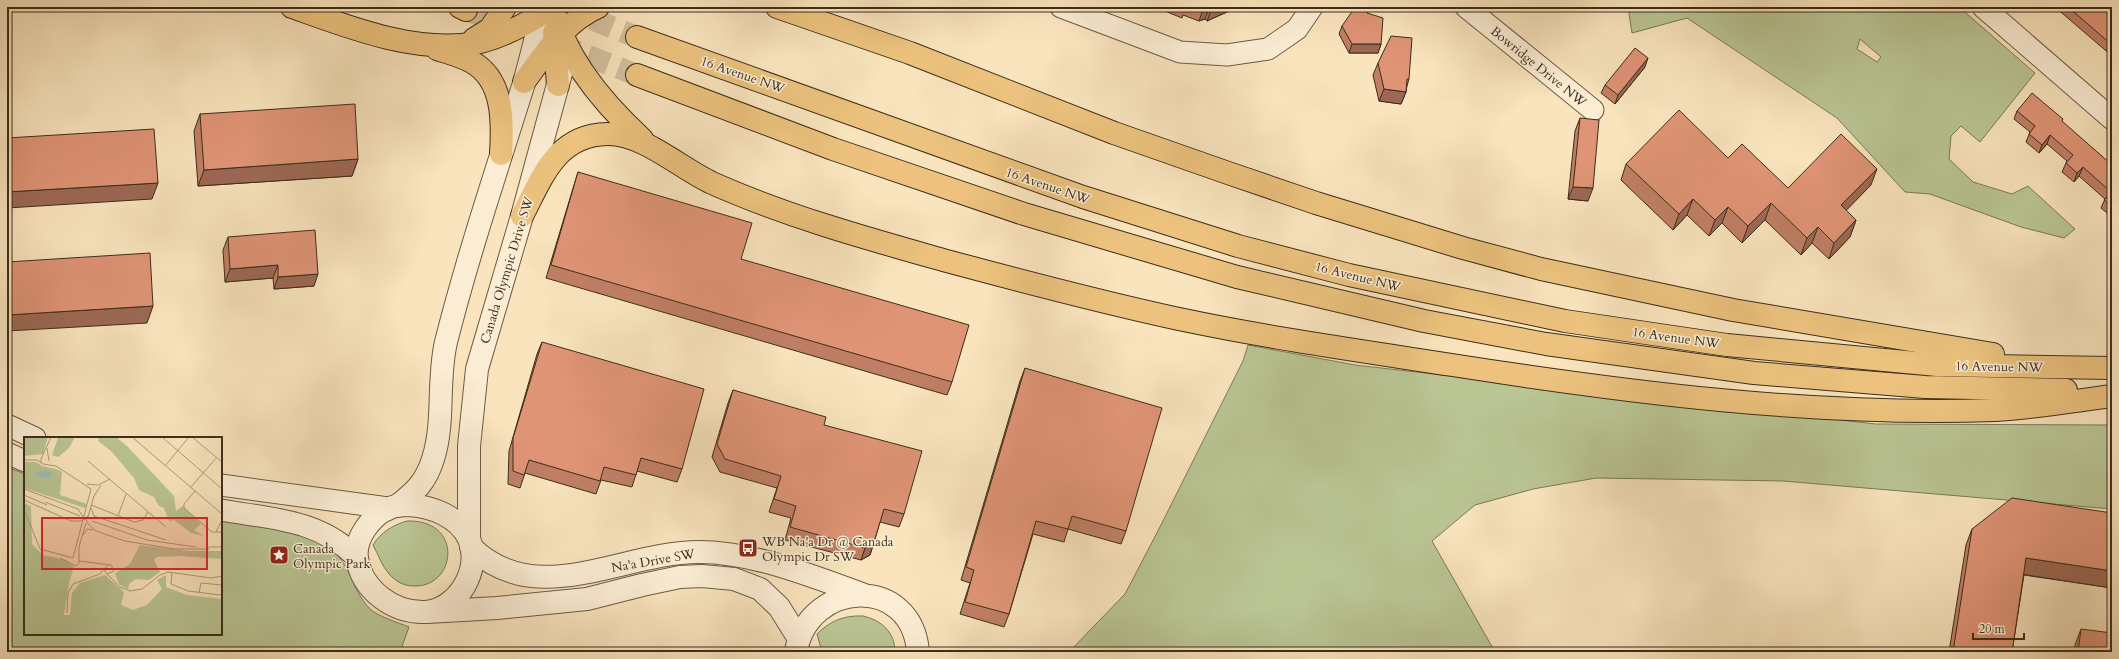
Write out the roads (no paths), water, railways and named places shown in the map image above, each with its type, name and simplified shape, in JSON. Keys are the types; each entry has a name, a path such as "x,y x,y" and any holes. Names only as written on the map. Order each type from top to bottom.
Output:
{"highway":[{"path":"292,7 368,32 425,45 472,62 488,76 500,103 502,132 501,154"},
{"path":"460,45 480,36 490,29 505,7"},
{"path":"524,82 562,40 578,13 598,7"},
{"path":"777,7 910,53 1114,133 1302,199 1394,228 1541,269 1733,310 1971,351 2112,367"},
{"path":"425,45 460,45 492,38 516,29 549,9 562,40 583,73 615,115 653,150"},
{"name":"16 Avenue NW","path":"636,37 1083,197 1231,244 1349,275 1550,318 1727,344 1937,365 2112,367"},
{"path":"558,85 562,40"},
{"name":"16 Avenue NW","path":"637,75 833,150 1024,214 1237,277 1424,321 1546,344 1754,372 1925,387 2112,392"},
{"path":"522,216 545,170 553,160 572,144 583,138 607,134 632,138 686,170 764,204 893,246 1059,291 1181,319 1239,330 1510,374 1678,395 1809,407 1893,411 2000,410 2112,396"}],"street":[{"path":"1061,7 1180,52 1227,55 1268,49 1297,29 1312,7"},
{"name":"Bowridge Drive NW","path":"1466,7 1593,110"},
{"path":"1983,7 2112,119"},
{"path":"356,557 364,531 379,514 393,507 417,491 433,461 438,435 440,386 446,343 501,154 549,9"},
{"name":"Canada Olympic Drive SW","path":"470,543 469,446 477,369 522,216 558,85"},
{"path":"7,425 33,437"},
{"path":"7,453 24,461"},
{"path":"222,485 393,507 418,506 439,512 456,523 470,543 471,570 461,591 446,605 427,612 403,609 382,599 366,581 356,557 338,540 315,529 222,510"},
{"name":"Na'a Drive SW","path":"470,543 494,566 514,574 532,577 581,574 641,560 700,552 748,558 810,575 883,600 901,612 914,631 918,652"},
{"name":"Na'a Drive SW","path":"427,612 498,608 587,599 642,584 702,576 734,579 760,589 779,607 797,645"},
{"path":"797,645 805,628 822,609 841,599 862,594"}],"tunnel":[{"path":"561,7 637,37"},
{"path":"466,10 512,27"},
{"path":"557,44 637,75"}],"place":[{"name":"WB Na'a Dr @ Canada Olympic Dr SW","path":"748,548"},
{"name":"Canada Olympic Park","path":"279,555"}]}
